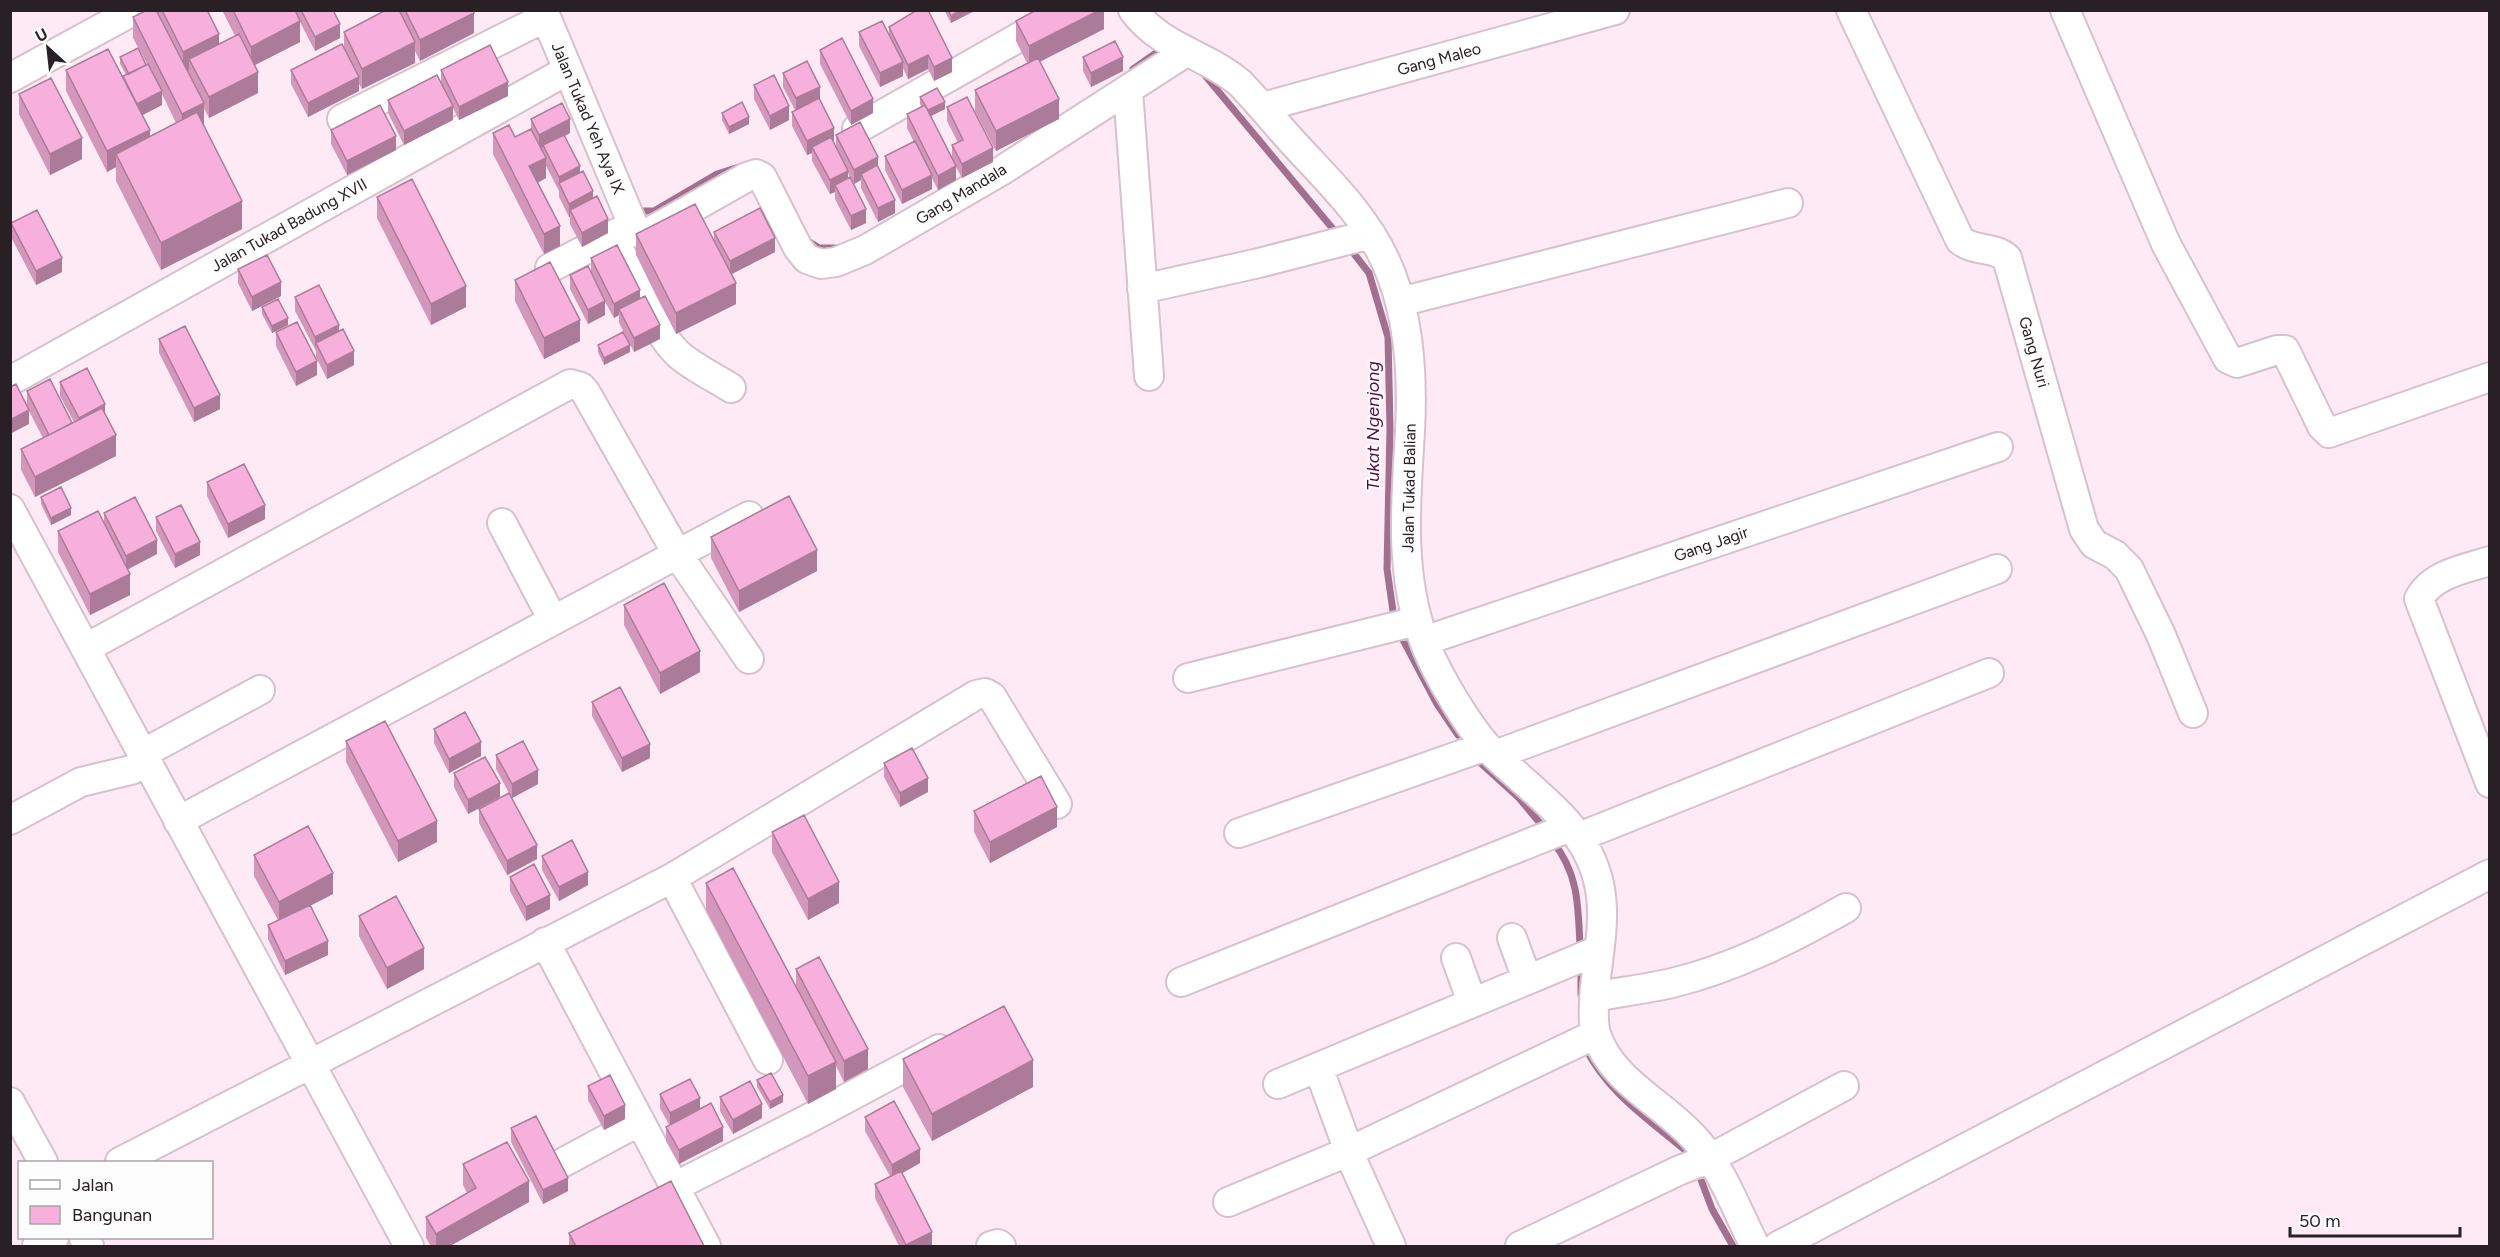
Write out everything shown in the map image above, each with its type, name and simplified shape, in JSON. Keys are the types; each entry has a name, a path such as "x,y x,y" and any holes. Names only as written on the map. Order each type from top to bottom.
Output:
{"street":[{"path":"10,78 135,10"},
{"path":"857,129 1067,10"},
{"name":"Jalan Tukad Balian","path":"1133,10 1145,26 1158,36 1224,69 1263,107 1332,184 1371,234 1387,263 1400,302 1411,391 1405,533 1409,580 1423,638 1456,701 1490,750 1575,832 1594,866 1601,886 1603,918 1594,997 1596,1034 1606,1052 1634,1088 1681,1124 1711,1158 1755,1246"},
{"name":"Gang Maleo","path":"1263,107 1615,10"},
{"name":"Gang Nuri","path":"1851,10 1960,240 1967,247 2001,253 2007,258 2085,529 2094,544 2115,555 2129,569 2161,635 2193,713"},
{"path":"2065,10 2166,244 2228,358 2237,363 2277,350 2285,350 2322,426 2329,434 2490,377"},
{"path":"342,119 544,14"},
{"name":"Jalan Tukad Yeh Aya IX","path":"544,14 568,69 650,311 678,354 732,388"},
{"name":"Gang Mandala","path":"623,230 646,234 756,174 762,177 798,248 807,259 821,264 836,262 864,250 1001,171 1186,52"},
{"name":"Jalan Tukad Badung XVII","path":"10,381 568,69"},
{"path":"1128,90 1149,376"},
{"path":"1400,302 1788,203"},
{"path":"550,268 623,230"},
{"path":"1142,289 1259,263 1371,234"},
{"path":"86,648 570,384 581,387 586,393 678,555 749,659"},
{"name":"Gang Jagir","path":"1423,638 1998,447"},
{"path":"10,509 309,1064 410,1246"},
{"path":"178,821 749,516"},
{"path":"502,523 553,620"},
{"name":"Gang Jagir","path":"1423,638 1748,544"},
{"path":"2490,561 2434,580 2425,587 2419,599 2490,783"},
{"path":"1239,832 1490,750 1996,569"},
{"path":"1188,678 1423,638"},
{"path":"1181,982 1989,673"},
{"path":"10,820 81,782 131,770 144,758 260,690"},
{"path":"122,1161 672,878 981,694 985,693 992,697 1057,804"},
{"path":"1778,1246 2490,874"},
{"path":"672,878 768,1060"},
{"path":"1594,997 1673,983 1734,963 1784,942 1846,909"},
{"path":"1512,938 1527,979"},
{"path":"545,942 706,1246"},
{"path":"1278,1084 1599,950"},
{"path":"1456,958 1472,1002"},
{"path":"1228,1202 1350,1151 1596,1034"},
{"path":"674,1186 873,1071 958,1039"},
{"path":"1318,1067 1350,1151 1391,1246"},
{"path":"1520,1246 1711,1158 1844,1086"},
{"path":"10,1102 42,1161"},
{"path":"564,1162 640,1121"},
{"path":"38,1246 52,1239"}],"building":[{"path":"147,10 156,10 204,103 182,114 133,17"},
{"path":"162,10 207,10 219,34 183,52"},
{"path":"233,10 295,10 300,21 251,47"},
{"path":"301,10 333,10 340,24 315,37"},
{"path":"386,10 399,10 415,42 362,69 344,32"},
{"path":"405,10 473,10 474,13 420,40"},
{"path":"917,10 928,10 952,58 934,67 928,55 908,65 889,27"},
{"path":"948,10 961,10 951,16"},
{"path":"1036,10 1100,10 1029,46 1016,21"},
{"path":"882,21 903,62 880,73 859,32"},
{"path":"239,34 258,72 209,97 189,59"},
{"path":"842,38 873,99 851,111 820,50"},
{"path":"1115,41 1123,57 1091,73 1083,57"},
{"path":"342,44 359,77 308,103 291,70"},
{"path":"490,45 508,82 459,107 441,70"},
{"path":"138,48 146,65 129,74 120,57"},
{"path":"108,49 150,130 107,151 66,70"},
{"path":"1038,58 1059,99 996,131 975,90"},
{"path":"807,61 820,87 796,98 783,73"},
{"path":"148,64 162,91 137,104 123,76"},
{"path":"437,75 453,106 404,131 388,100"},
{"path":"774,75 789,106 770,116 754,85"},
{"path":"51,78 82,138 50,154 19,94"},
{"path":"937,88 945,102 928,110 920,97"},
{"path":"967,97 993,148 962,164 952,145 963,140 947,107"},
{"path":"819,98 834,128 807,141 792,112"},
{"path":"742,102 749,117 729,127 722,113"},
{"path":"562,103 570,119 539,135 531,119"},
{"path":"380,105 396,136 347,161 331,130"},
{"path":"925,105 956,166 938,176 907,114"},
{"path":"197,112 242,201 161,243 116,154"},
{"path":"860,122 878,157 854,170 836,135"},
{"path":"509,125 515,137 531,129 546,158 529,166 560,226 544,234 493,133"},
{"path":"564,135 580,166 559,177 543,145"},
{"path":"831,137 848,171 830,180 812,147"},
{"path":"915,141 932,175 902,190 885,156"},
{"path":"877,165 895,200 878,208 861,174"},
{"path":"583,171 593,191 569,204 559,183"},
{"path":"850,177 866,209 851,216 835,185"},
{"path":"412,179 466,286 431,304 377,197"},
{"path":"597,196 608,219 582,233 570,210"},
{"path":"695,204 736,283 676,313 636,234"},
{"path":"760,208 775,238 730,261 714,232"},
{"path":"37,210 62,258 36,271 11,223"},
{"path":"617,245 640,290 614,304 591,258"},
{"path":"267,255 281,282 252,297 238,269"},
{"path":"550,262 580,320 544,338 515,280"},
{"path":"588,266 605,301 588,310 570,275"},
{"path":"319,285 339,325 315,337 295,297"},
{"path":"645,296 660,325 634,338 619,309"},
{"path":"278,299 288,318 272,326 262,307"},
{"path":"297,322 317,361 296,372 276,332"},
{"path":"185,326 220,395 194,408 159,339"},
{"path":"343,329 354,351 327,365 316,343"},
{"path":"623,332 630,345 604,358 598,345"},
{"path":"87,368 105,404 79,418 60,382"},
{"path":"50,379 72,423 49,435 27,391"},
{"path":"16,384 29,410 10,420 10,387"},
{"path":"102,408 116,435 35,477 21,449"},
{"path":"244,464 265,505 228,524 207,482"},
{"path":"61,487 71,508 51,518 41,497"},
{"path":"789,496 817,550 739,591 711,537"},
{"path":"135,497 157,540 126,556 104,513"},
{"path":"181,505 200,542 175,554 156,517"},
{"path":"98,511 130,574 90,594 58,531"},
{"path":"664,583 700,651 660,673 624,605"},
{"path":"620,687 650,744 622,758 592,702"},
{"path":"465,712 481,742 449,759 434,729"},
{"path":"385,721 437,821 398,841 346,741"},
{"path":"523,741 538,770 512,784 496,755"},
{"path":"912,748 928,778 900,793 884,763"},
{"path":"485,757 500,783 468,800 454,773"},
{"path":"1041,776 1057,807 990,842 974,811"},
{"path":"509,793 537,845 507,861 479,809"},
{"path":"804,815 839,882 808,899 772,832"},
{"path":"308,826 333,873 279,902 254,855"},
{"path":"572,840 588,872 559,887 542,856"},
{"path":"534,864 550,895 526,907 510,877"},
{"path":"733,868 836,1062 808,1076 706,883"},
{"path":"396,896 424,948 387,968 359,916"},
{"path":"310,905 328,941 285,961 268,925"},
{"path":"819,957 868,1049 844,1061 796,969"},
{"path":"1004,1006 1033,1060 932,1114 903,1059"},
{"path":"771,1073 783,1095 770,1102 757,1080"},
{"path":"610,1075 625,1105 604,1116 588,1086"},
{"path":"690,1079 700,1098 670,1113 660,1094"},
{"path":"750,1081 762,1104 733,1120 720,1097"},
{"path":"894,1101 920,1149 892,1165 865,1117"},
{"path":"711,1103 723,1127 679,1150 666,1127"},
{"path":"536,1116 568,1178 543,1190 511,1128"},
{"path":"507,1142 529,1181 436,1234 426,1217 476,1188 463,1164"},
{"path":"901,1171 932,1232 906,1245 875,1184"},
{"path":"671,1181 704,1246 576,1246 569,1233"}],"waterway":[{"path":"1133,69 1160,50 1166,53"},
{"name":"Tukat Ngenjong","path":"1203,73 1333,229"},
{"path":"636,211 654,211 717,174 739,167"},
{"path":"808,241 819,248 836,248"},
{"name":"Tukat Ngenjong","path":"1351,250 1369,273 1388,337 1390,428 1387,569 1393,611"},
{"name":"Tukat Ngenjong","path":"1401,636 1437,704 1458,735"},
{"name":"Tukat Ngenjong","path":"1474,757 1519,798 1544,828"},
{"name":"Tukat Ngenjong","path":"1553,842 1568,866 1576,891 1580,946"},
{"name":"Tukat Ngenjong","path":"1581,968 1581,995"},
{"name":"Tukat Ngenjong","path":"1585,1047 1594,1063 1616,1091 1685,1150"},
{"name":"Tukat Ngenjong","path":"1700,1177 1712,1209 1733,1246"}]}
